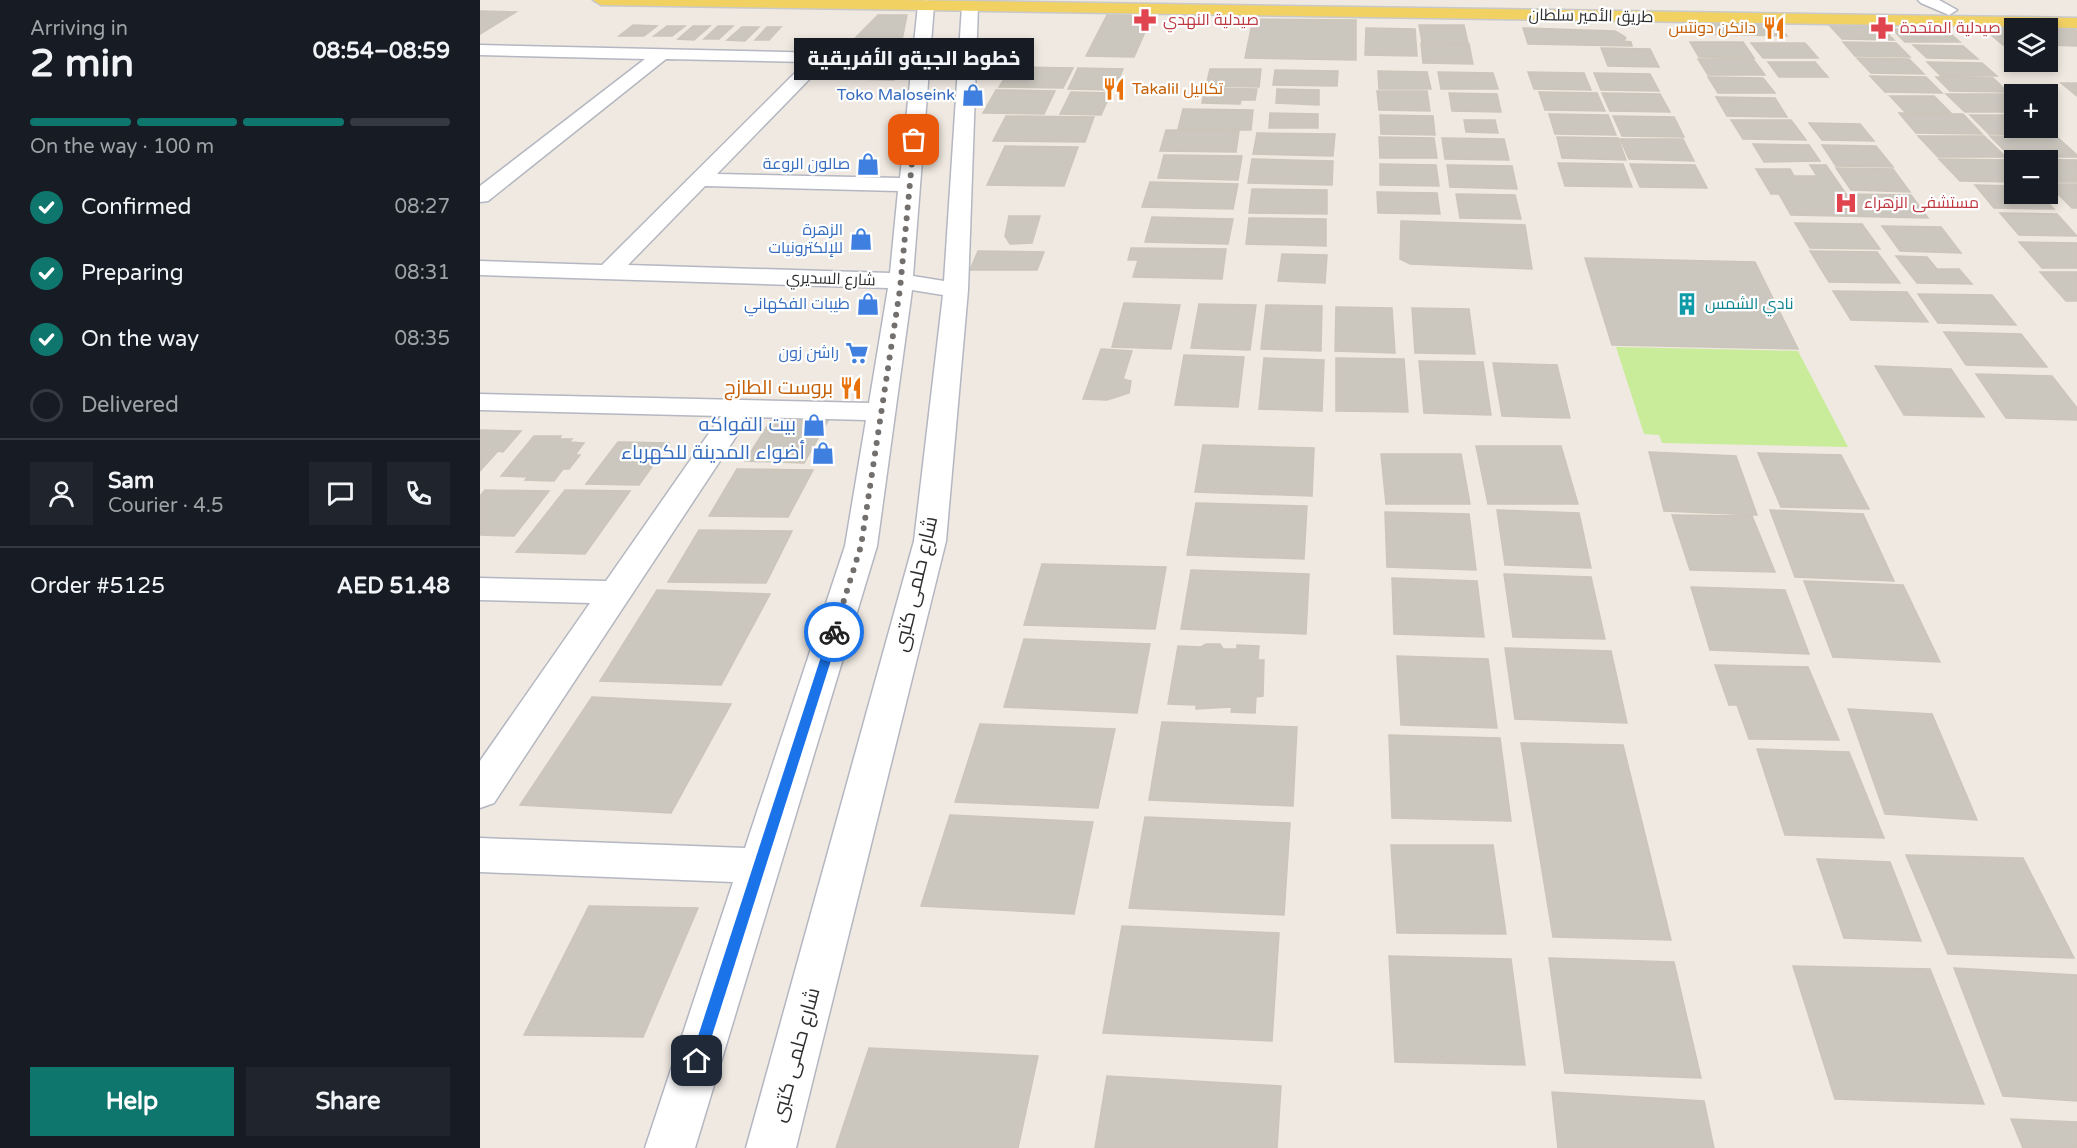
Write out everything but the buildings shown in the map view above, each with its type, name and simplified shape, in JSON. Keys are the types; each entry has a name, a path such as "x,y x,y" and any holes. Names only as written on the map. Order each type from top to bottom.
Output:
{"main road":[{"name":"طريق الأمير سلطان","path":"601,0 970,6 2077,12"},
{"path":"743,2 762,0"},
{"name":"طريق الأمير سلطان","path":"1362,0 1590,10 2077,23"}],"street":[{"path":"1926,0 1949,10"},
{"path":"670,1148 861,546 900,288 926,5"},
{"name":"شارع حلمى كتبى","path":"771,1148 930,541 957,290 970,6"},
{"path":"480,50 821,57 608,272"},
{"path":"480,67 507,50"},
{"path":"480,196 662,54"},
{"path":"480,175 506,176"},
{"path":"699,180 910,185"},
{"name":"شارع السديري","path":"480,268 608,272 957,290"},
{"name":"شارع السديري","path":"480,283 900,288"},
{"path":"480,402 882,412"},
{"path":"480,792 741,408"},
{"path":"480,589 616,592"},
{"path":"480,855 760,866"}],"green space":[{"path":"1616,347 1798,351 1848,447 1662,443 1659,435 1644,434"}],"way so far":[{"path":"834,632 861,546 900,289 914,140"}],"place":[{"name":"صيدلية النهدي","path":"1145,20"},
{"name":"دانكن دونتس","path":"1774,28"},
{"name":"صيدلية المتحدة","path":"1882,28"},
{"name":"Takalil تكاليل","path":"1114,89"},
{"name":"Toko Maloseink","path":"973,95"},
{"name":"خطوط الجيةو الأفريقية","path":"914,140"},
{"name":"صالون الروعة","path":"868,164"},
{"name":"مستشفى الزهراء","path":"1846,203"},
{"name":"الزهرة للإلكترونيات","path":"861,239"},
{"name":"طيبات الفكهاني","path":"868,304"},
{"name":"نادي الشمس","path":"1687,304"},
{"name":"راشن زون","path":"857,353"},
{"name":"بروست الطازج","path":"851,388"},
{"name":"بيت الفواكه","path":"814,425"},
{"name":"أضواء المدينة للكهرباء","path":"823,453"}],"route":[{"path":"697,1061 834,632"}]}
